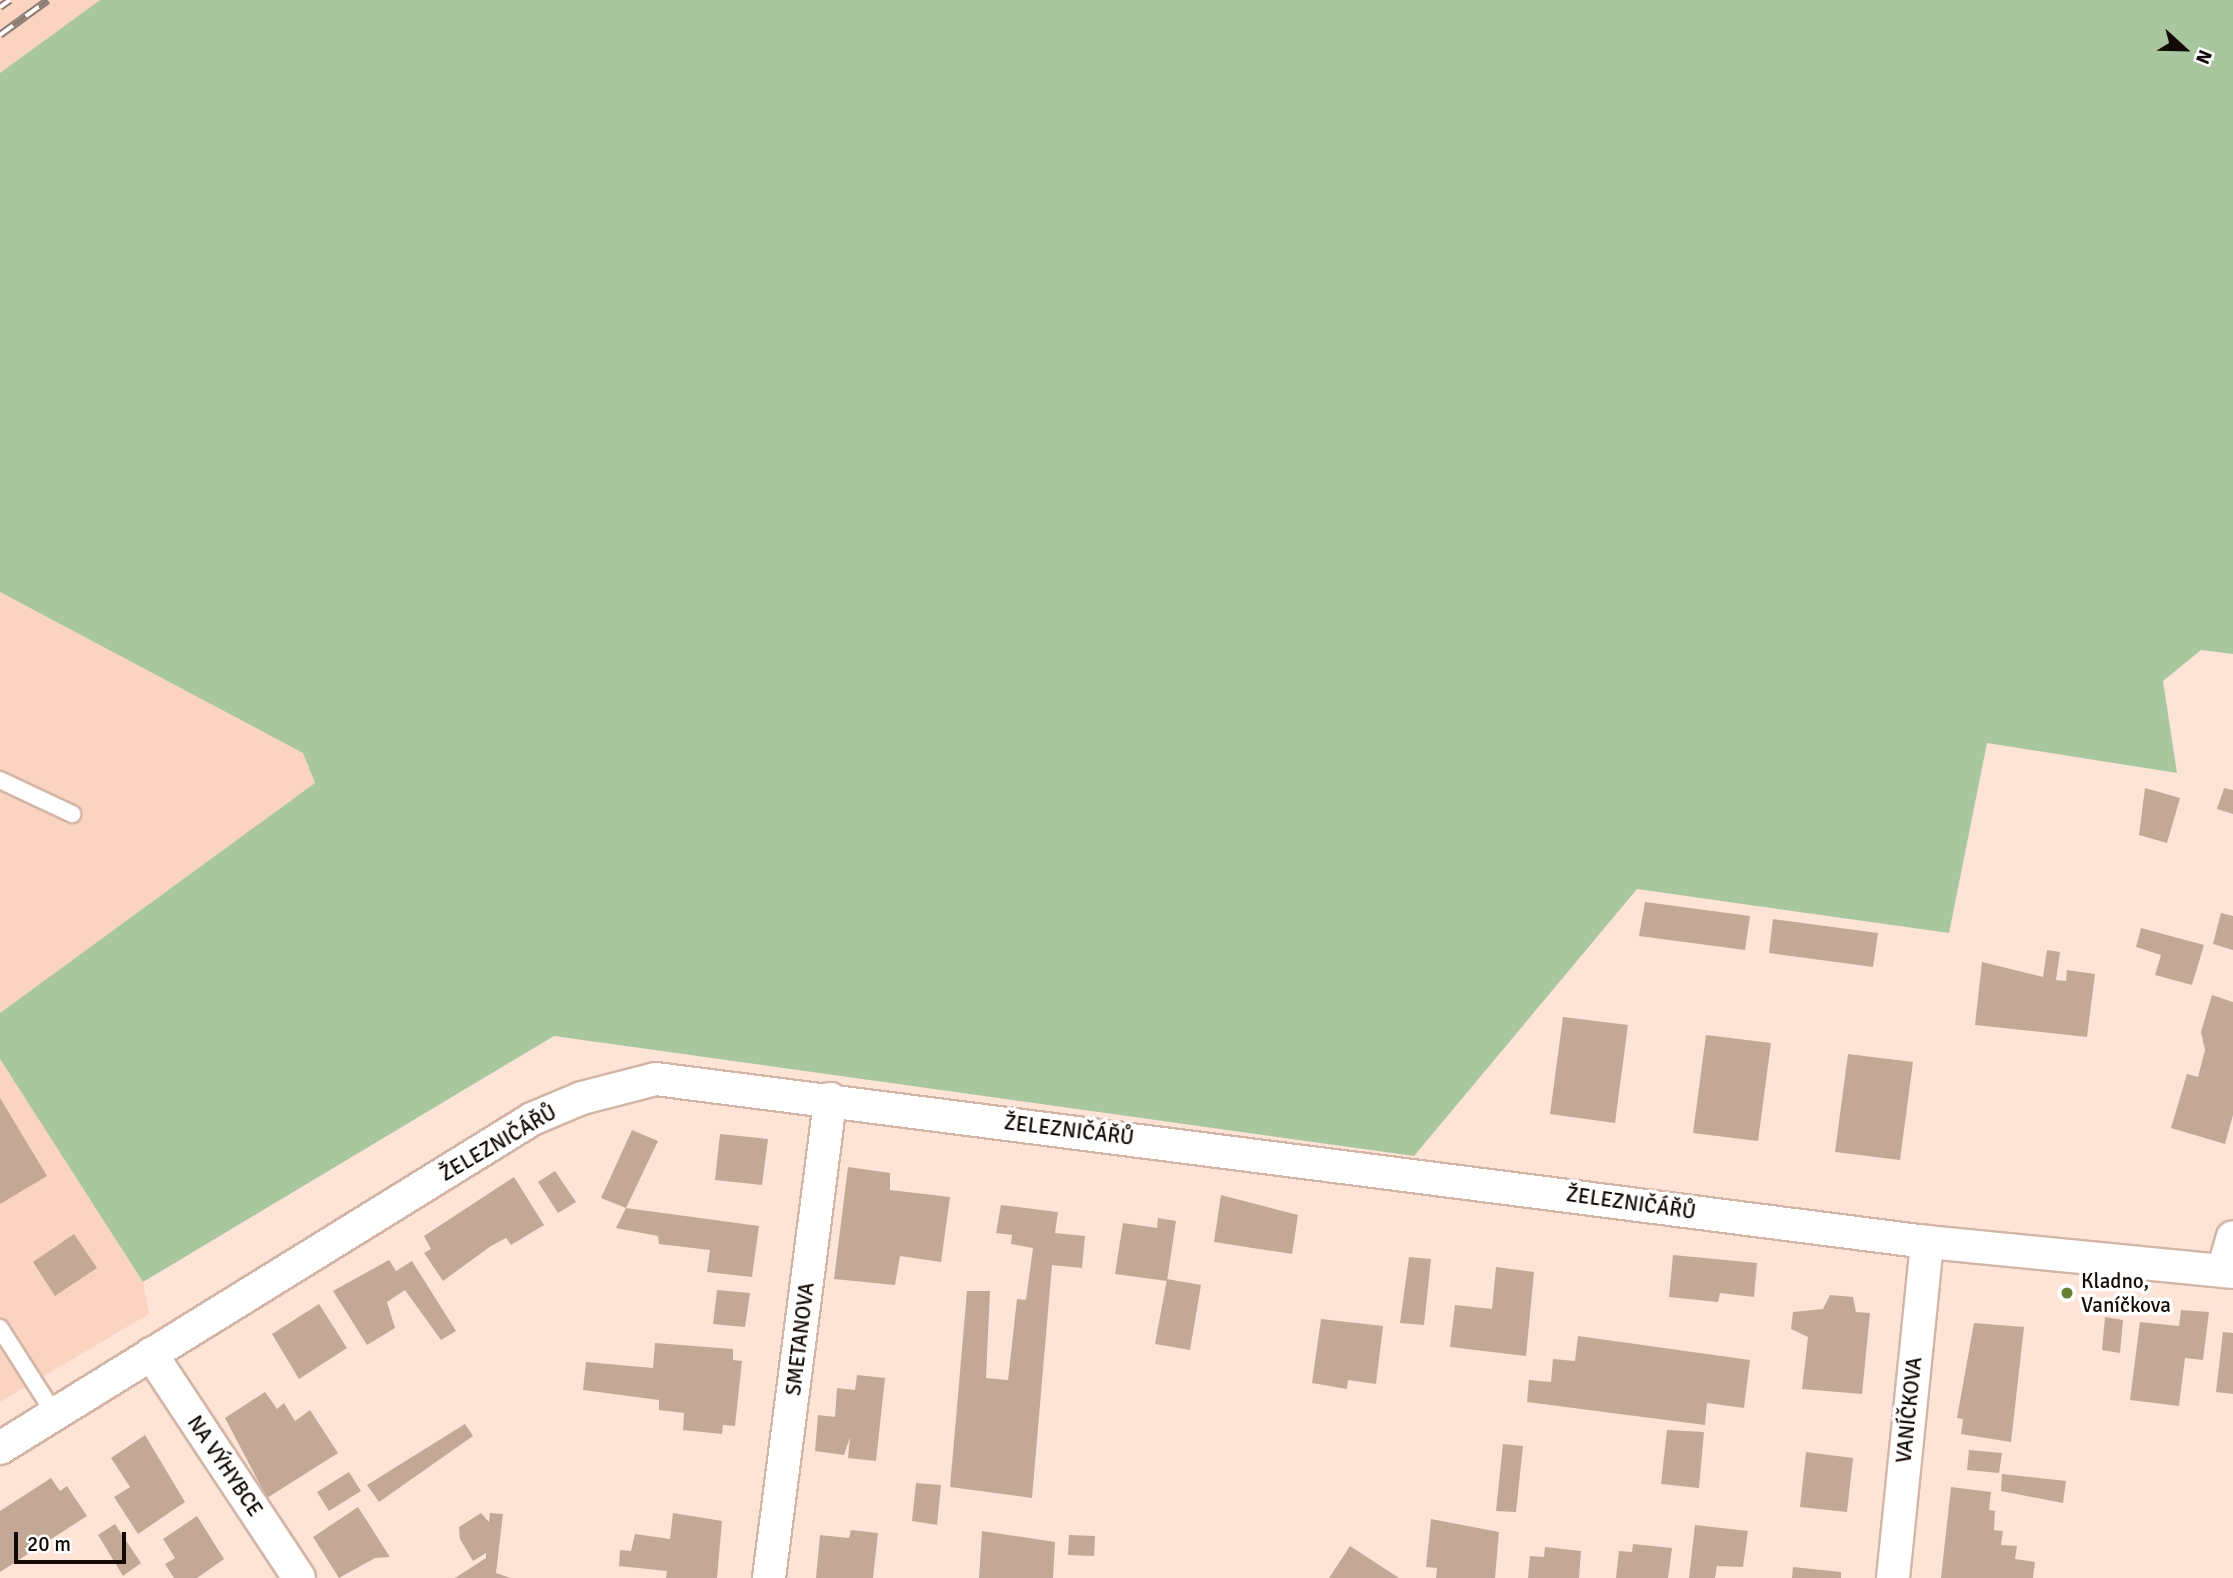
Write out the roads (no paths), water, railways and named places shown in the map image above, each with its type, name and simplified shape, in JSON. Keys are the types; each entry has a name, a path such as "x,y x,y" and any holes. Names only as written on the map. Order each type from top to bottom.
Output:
{"street":[{"name":"ŽELEZNIČÁŘŮ","path":"0,1448 532,1119 582,1098 656,1079 830,1099 1927,1242 2228,1271"},
{"name":"SMETANOVA","path":"769,1578 830,1099"},
{"path":"2228,1271 2233,1237"},
{"name":"VANÍČKOVA","path":"1893,1578 1927,1242"},
{"name":"NA VÝHYBCE","path":"150,1354 299,1578"}],"lane":[{"path":"0,780 72,814"},
{"path":"0,1328 54,1413"}],"railway":[{"path":"0,7 10,0"},
{"path":"0,35 48,0"}],"place":[{"name":"Kladno, Vaníčkova","path":"2067,1293"}]}
